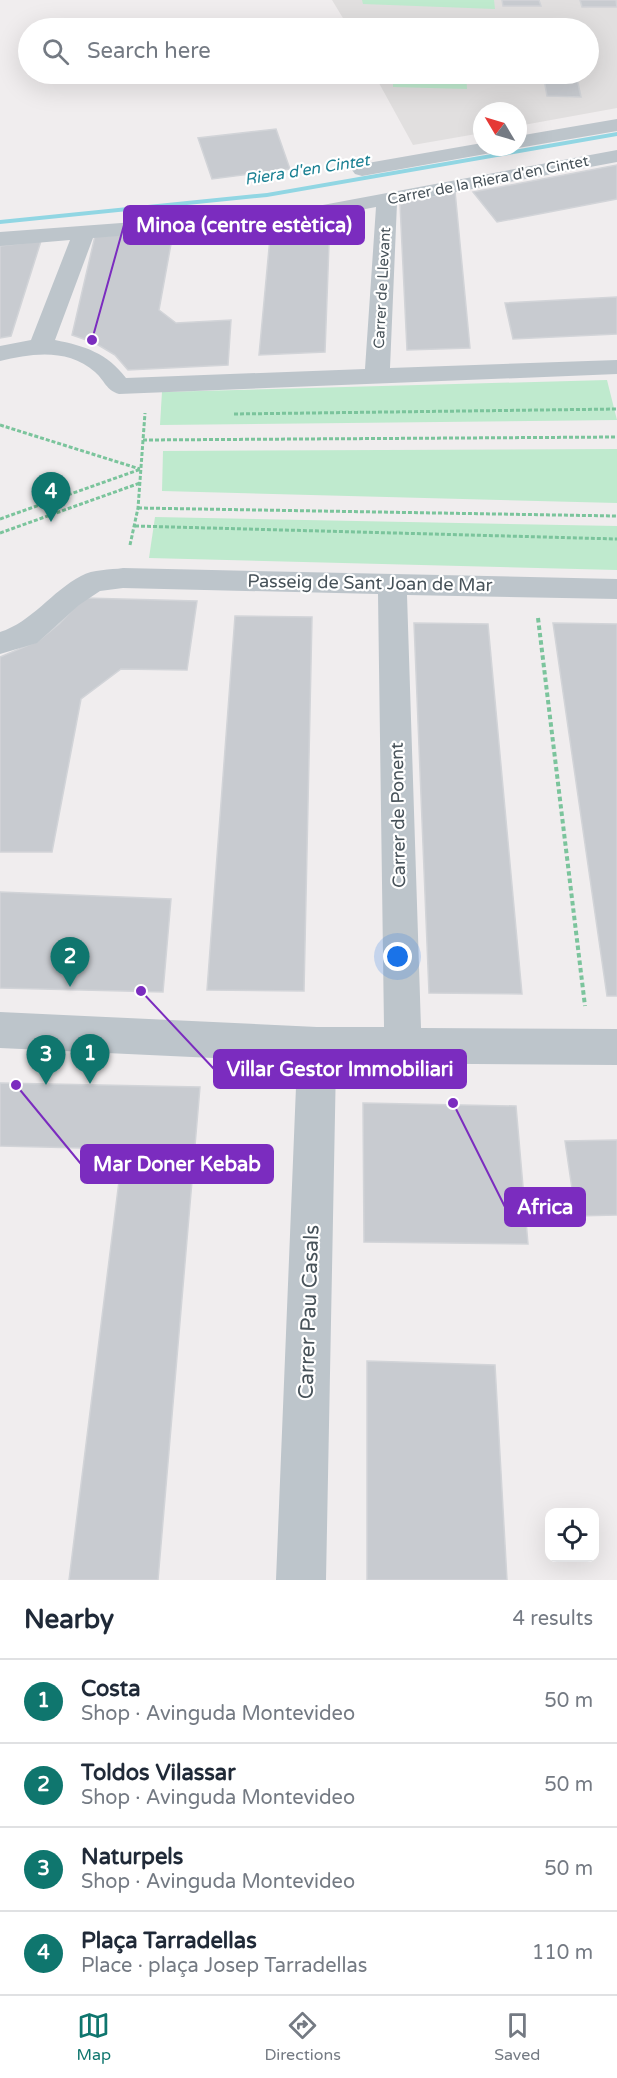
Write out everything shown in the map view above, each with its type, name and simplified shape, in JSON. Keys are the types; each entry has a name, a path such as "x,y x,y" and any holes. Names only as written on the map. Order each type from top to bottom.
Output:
{"street":[{"name":"Carrer de la Riera d'en Cintet","path":"527,140 617,125"},
{"name":"Carrer de la Riera d'en Cintet","path":"362,170 473,150"},
{"name":"Carrer de la Riera d'en Cintet","path":"0,238 296,216 617,156"},
{"name":"Carrer de Llevant","path":"377,377 387,199"},
{"path":"41,345 84,233"},
{"path":"0,354 41,345 73,351 103,366 119,386 148,383 377,377 617,367"},
{"name":"Passeig de Sant Joan de Mar","path":"0,643 26,634 69,598 93,582 123,578 617,590"},
{"name":"Carrer de Ponent","path":"392,583 403,1046"},
{"path":"0,1029 317,1045 617,1047"},
{"name":"Carrer Pau Casals","path":"302,1580 317,1045"}],"path":[{"path":"123,578 138,508 148,383"},
{"path":"228,414 617,409"},
{"path":"0,425 141,469"},
{"path":"143,440 617,437"},
{"path":"0,519 141,469"},
{"path":"0,533 140,483"},
{"path":"138,508 617,516"},
{"path":"135,526 617,539"},
{"path":"539,625 585,1002"}],"shaded area":[{"path":"332,0 617,0 617,108 527,124 527,102 473,102 473,135 413,145 379,84 599,84 599,18 343,18"}],"green space":[{"path":"362,0 494,0 495,9 363,4"},
{"path":"393,84 467,84 467,89 393,87"},
{"path":"607,380 617,420 160,425 162,392"},
{"path":"617,449 617,503 162,491 163,451"},
{"path":"155,517 617,526 617,570 149,558"}],"building":[{"path":"502,0 539,0 541,6 503,6"},
{"path":"580,0 616,0 617,7 582,7"},
{"path":"545,84 578,84 581,97 547,96"},
{"path":"276,129 290,169 212,179 198,138"},
{"path":"617,165 617,199 497,222 473,192"},
{"path":"455,191 470,348 407,350 400,204"},
{"path":"330,217 325,352 259,355 271,227"},
{"path":"173,233 159,310 176,323 231,320 228,365 128,370 115,355 95,343 72,335 95,236"},
{"path":"41,241 11,336 0,338 0,246"},
{"path":"617,297 617,334 513,339 505,303"},
{"path":"84,598 197,601 187,670 121,669 81,699 52,852 0,852 0,657 38,641 59,624"},
{"path":"235,616 312,617 304,991 207,990"},
{"path":"414,623 488,624 522,994 429,993"},
{"path":"553,623 617,624 617,996 607,996"},
{"path":"0,892 171,899 163,992 0,988"},
{"path":"0,1083 200,1087 158,1580 69,1580 123,1149 0,1146"},
{"path":"363,1103 516,1106 528,1244 364,1242"},
{"path":"617,1140 617,1215 576,1216 565,1141"},
{"path":"367,1361 495,1365 507,1580 367,1580"}],"waterway":[{"name":"Riera d'en Cintet","path":"0,222 267,195 617,134"}],"place":[{"name":"Minoa (centre estètica)","path":"92,340"},
{"name":"Plaça Tarradellas","path":"51,522"},
{"name":"Toldos Vilassar","path":"70,987"},
{"name":"Villar Gestor Immobiliari","path":"141,991"},
{"name":"Costa","path":"90,1084"},
{"name":"Mar Doner Kebab","path":"16,1085"},
{"name":"Naturpels","path":"46,1085"},
{"name":"Africa","path":"453,1103"}]}
